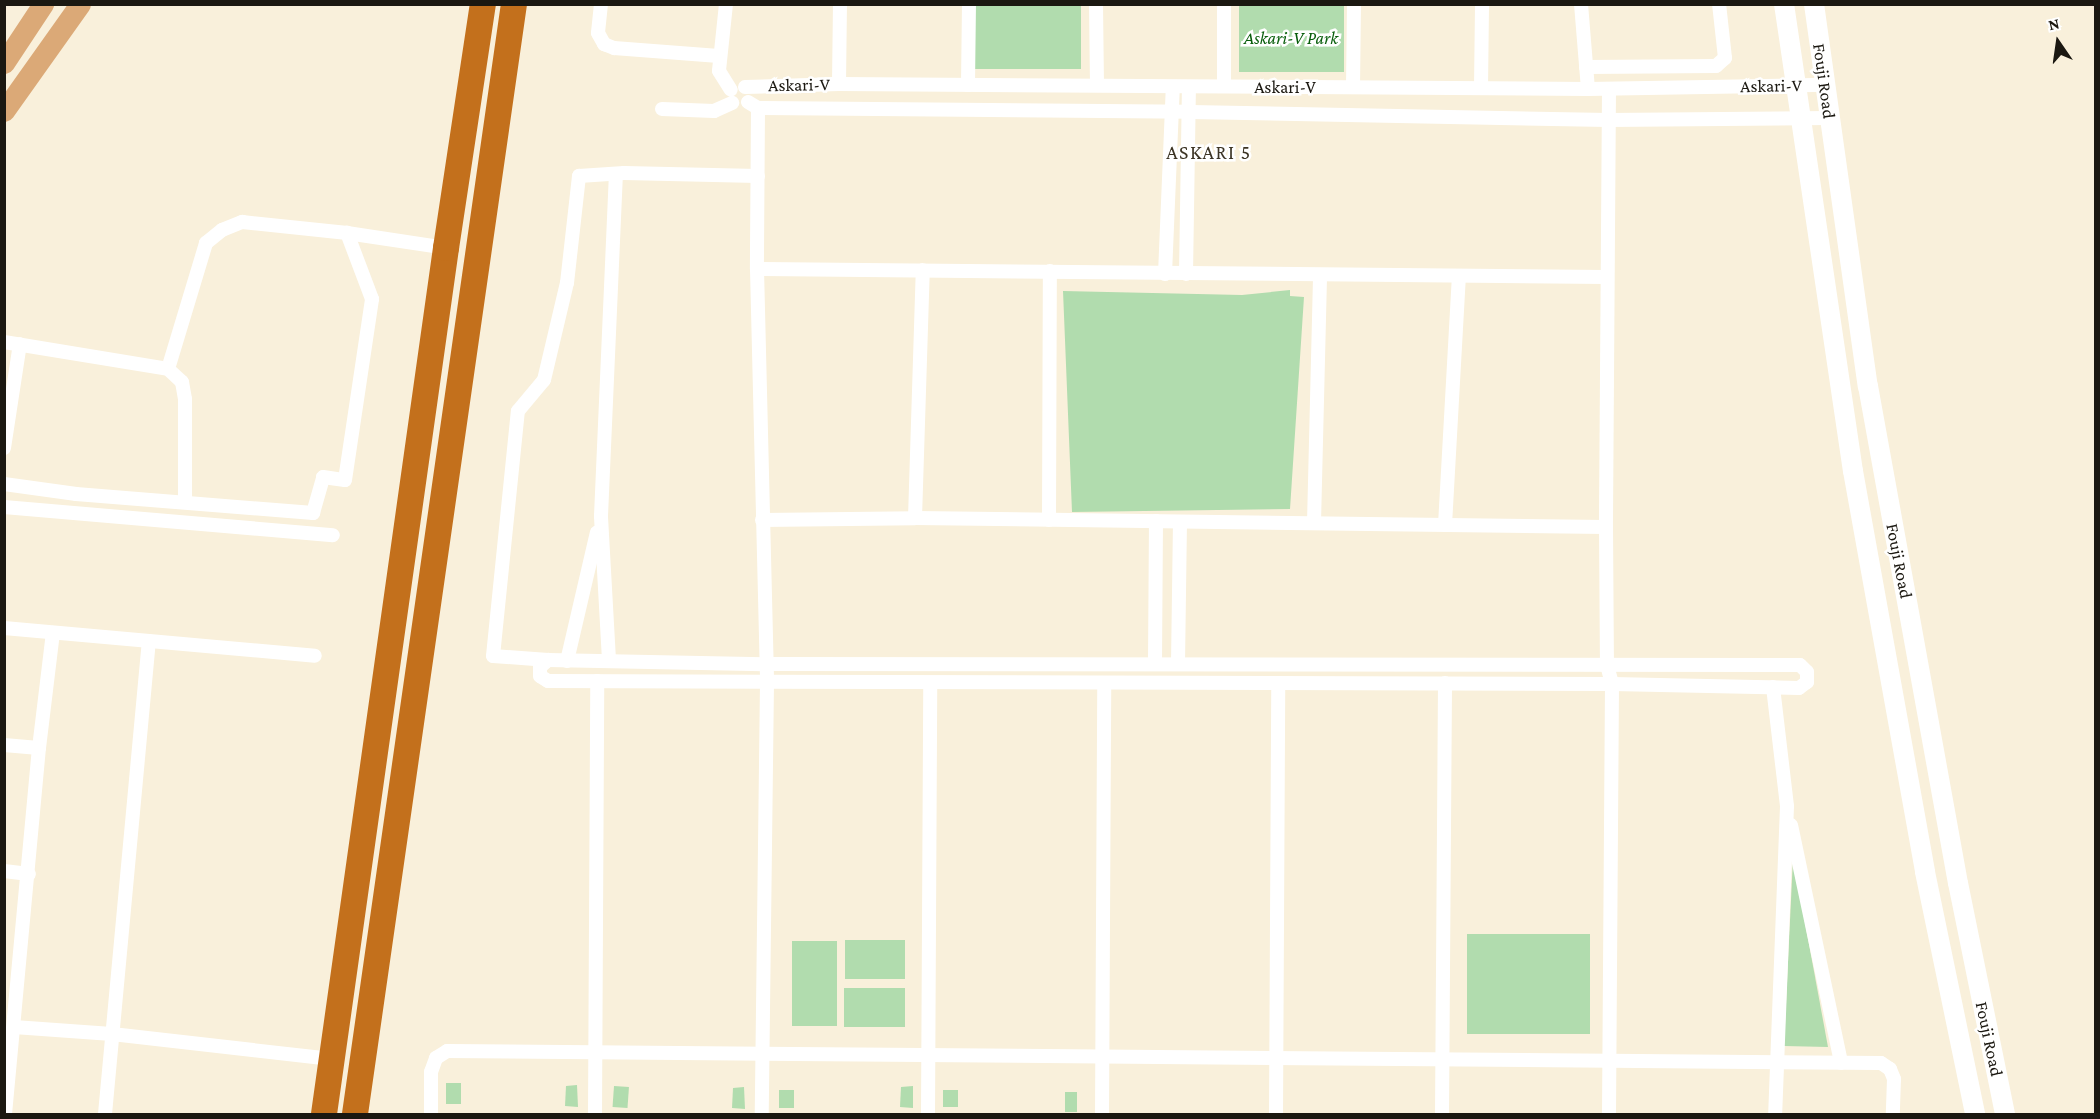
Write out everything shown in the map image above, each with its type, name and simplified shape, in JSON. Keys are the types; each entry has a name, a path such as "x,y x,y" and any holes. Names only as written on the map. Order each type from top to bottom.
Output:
{"highway":[{"path":"324,1114 446,248 483,4"},
{"path":"355,1114 514,4"}],"main road":[{"path":"4,63 43,4"},
{"path":"4,111 80,4"},
{"name":"Fouji Road","path":"1784,4 1799,119 1853,471 1925,872 1975,1114"},
{"name":"Fouji Road","path":"1814,4 1868,386 1891,520 1967,929 2005,1114"}],"street":[{"path":"601,4 598,33 604,44 614,48 719,56"},
{"path":"662,109 714,111 732,96 721,78 719,56 726,4"},
{"path":"839,84 840,4"},
{"path":"968,85 969,4"},
{"path":"1096,4 1097,85"},
{"path":"1224,4 1224,86"},
{"path":"1353,87 1354,4"},
{"path":"1481,88 1482,4"},
{"path":"1581,4 1588,89"},
{"path":"1586,67 1716,66 1725,58 1719,4"},
{"name":"Askari-V","path":"1824,85 1609,89 839,84 745,87 738,85 732,96 742,106 1608,120 1829,118"},
{"path":"745,87 753,105 758,176 757,269 767,682 762,1114"},
{"path":"1165,274 1173,87"},
{"path":"1186,274 1189,87"},
{"path":"1609,89 1606,277 1607,665 1612,684 1609,1114"},
{"path":"548,660 540,667 540,676 543,679 597,681 1104,684 1444,683 1805,687 1807,672 1800,665 766,664 567,661 493,656 518,411 544,380 567,283 579,176 616,176 624,173 758,176"},
{"path":"609,660 601,516 616,176"},
{"path":"168,369 206,243 222,230 242,222 347,233 446,248"},
{"path":"4,484 76,494 313,513 323,477 345,480 372,298 347,233"},
{"path":"757,269 1606,277"},
{"path":"915,518 923,270"},
{"path":"1049,520 1050,272"},
{"path":"1314,523 1320,275"},
{"path":"1445,525 1459,276"},
{"path":"4,342 168,369 182,382 186,399 185,501"},
{"path":"4,448 20,344"},
{"path":"4,507 333,535"},
{"path":"567,661 601,516"},
{"path":"762,520 915,518 1606,527"},
{"path":"1156,521 1167,684"},
{"path":"1167,663 1180,522"},
{"path":"4,628 315,656"},
{"path":"5,1114 39,748 53,633"},
{"path":"105,1114 148,641"},
{"path":"596,1114 597,681"},
{"path":"928,1114 930,683"},
{"path":"1442,1114 1444,683"},
{"path":"1102,1114 1104,684"},
{"path":"1276,1114 1278,684"},
{"path":"1773,687 1787,806 1841,1063"},
{"path":"4,745 39,748"},
{"path":"1774,1114 1787,806"},
{"path":"4,871 29,874"},
{"path":"14,1027 112,1034 332,1059"},
{"path":"431,1114 431,1072 436,1058 447,1051 1881,1063 1890,1069 1894,1079 1893,1114"}],"green space":[{"path":"975,5 1081,5 1081,69 975,69"},
{"name":"Askari-V Park","path":"1239,5 1344,5 1344,72 1239,72"},
{"path":"1290,290 1290,296 1304,297 1290,509 1072,512 1063,291 1242,295"},
{"path":"1793,858 1828,1047 1784,1046"},
{"path":"1467,934 1590,934 1590,1034 1467,1034"},
{"path":"845,940 905,940 905,979 845,979"},
{"path":"792,941 837,941 837,1026 792,1026"},
{"path":"844,988 905,988 905,1027 844,1027"},
{"path":"446,1083 461,1083 461,1104 446,1104"},
{"path":"577,1085 578,1107 565,1106 566,1086"},
{"path":"614,1086 629,1087 627,1108 613,1107"},
{"path":"913,1086 913,1108 900,1107 901,1087"},
{"path":"744,1087 745,1109 732,1108 733,1088"},
{"path":"779,1090 794,1090 794,1108 779,1108"},
{"path":"943,1090 958,1090 958,1107 943,1107"},
{"path":"1065,1092 1077,1092 1077,1112 1065,1112"}],"district":[{"name":"ASKARI 5","path":"1209,152"}]}
